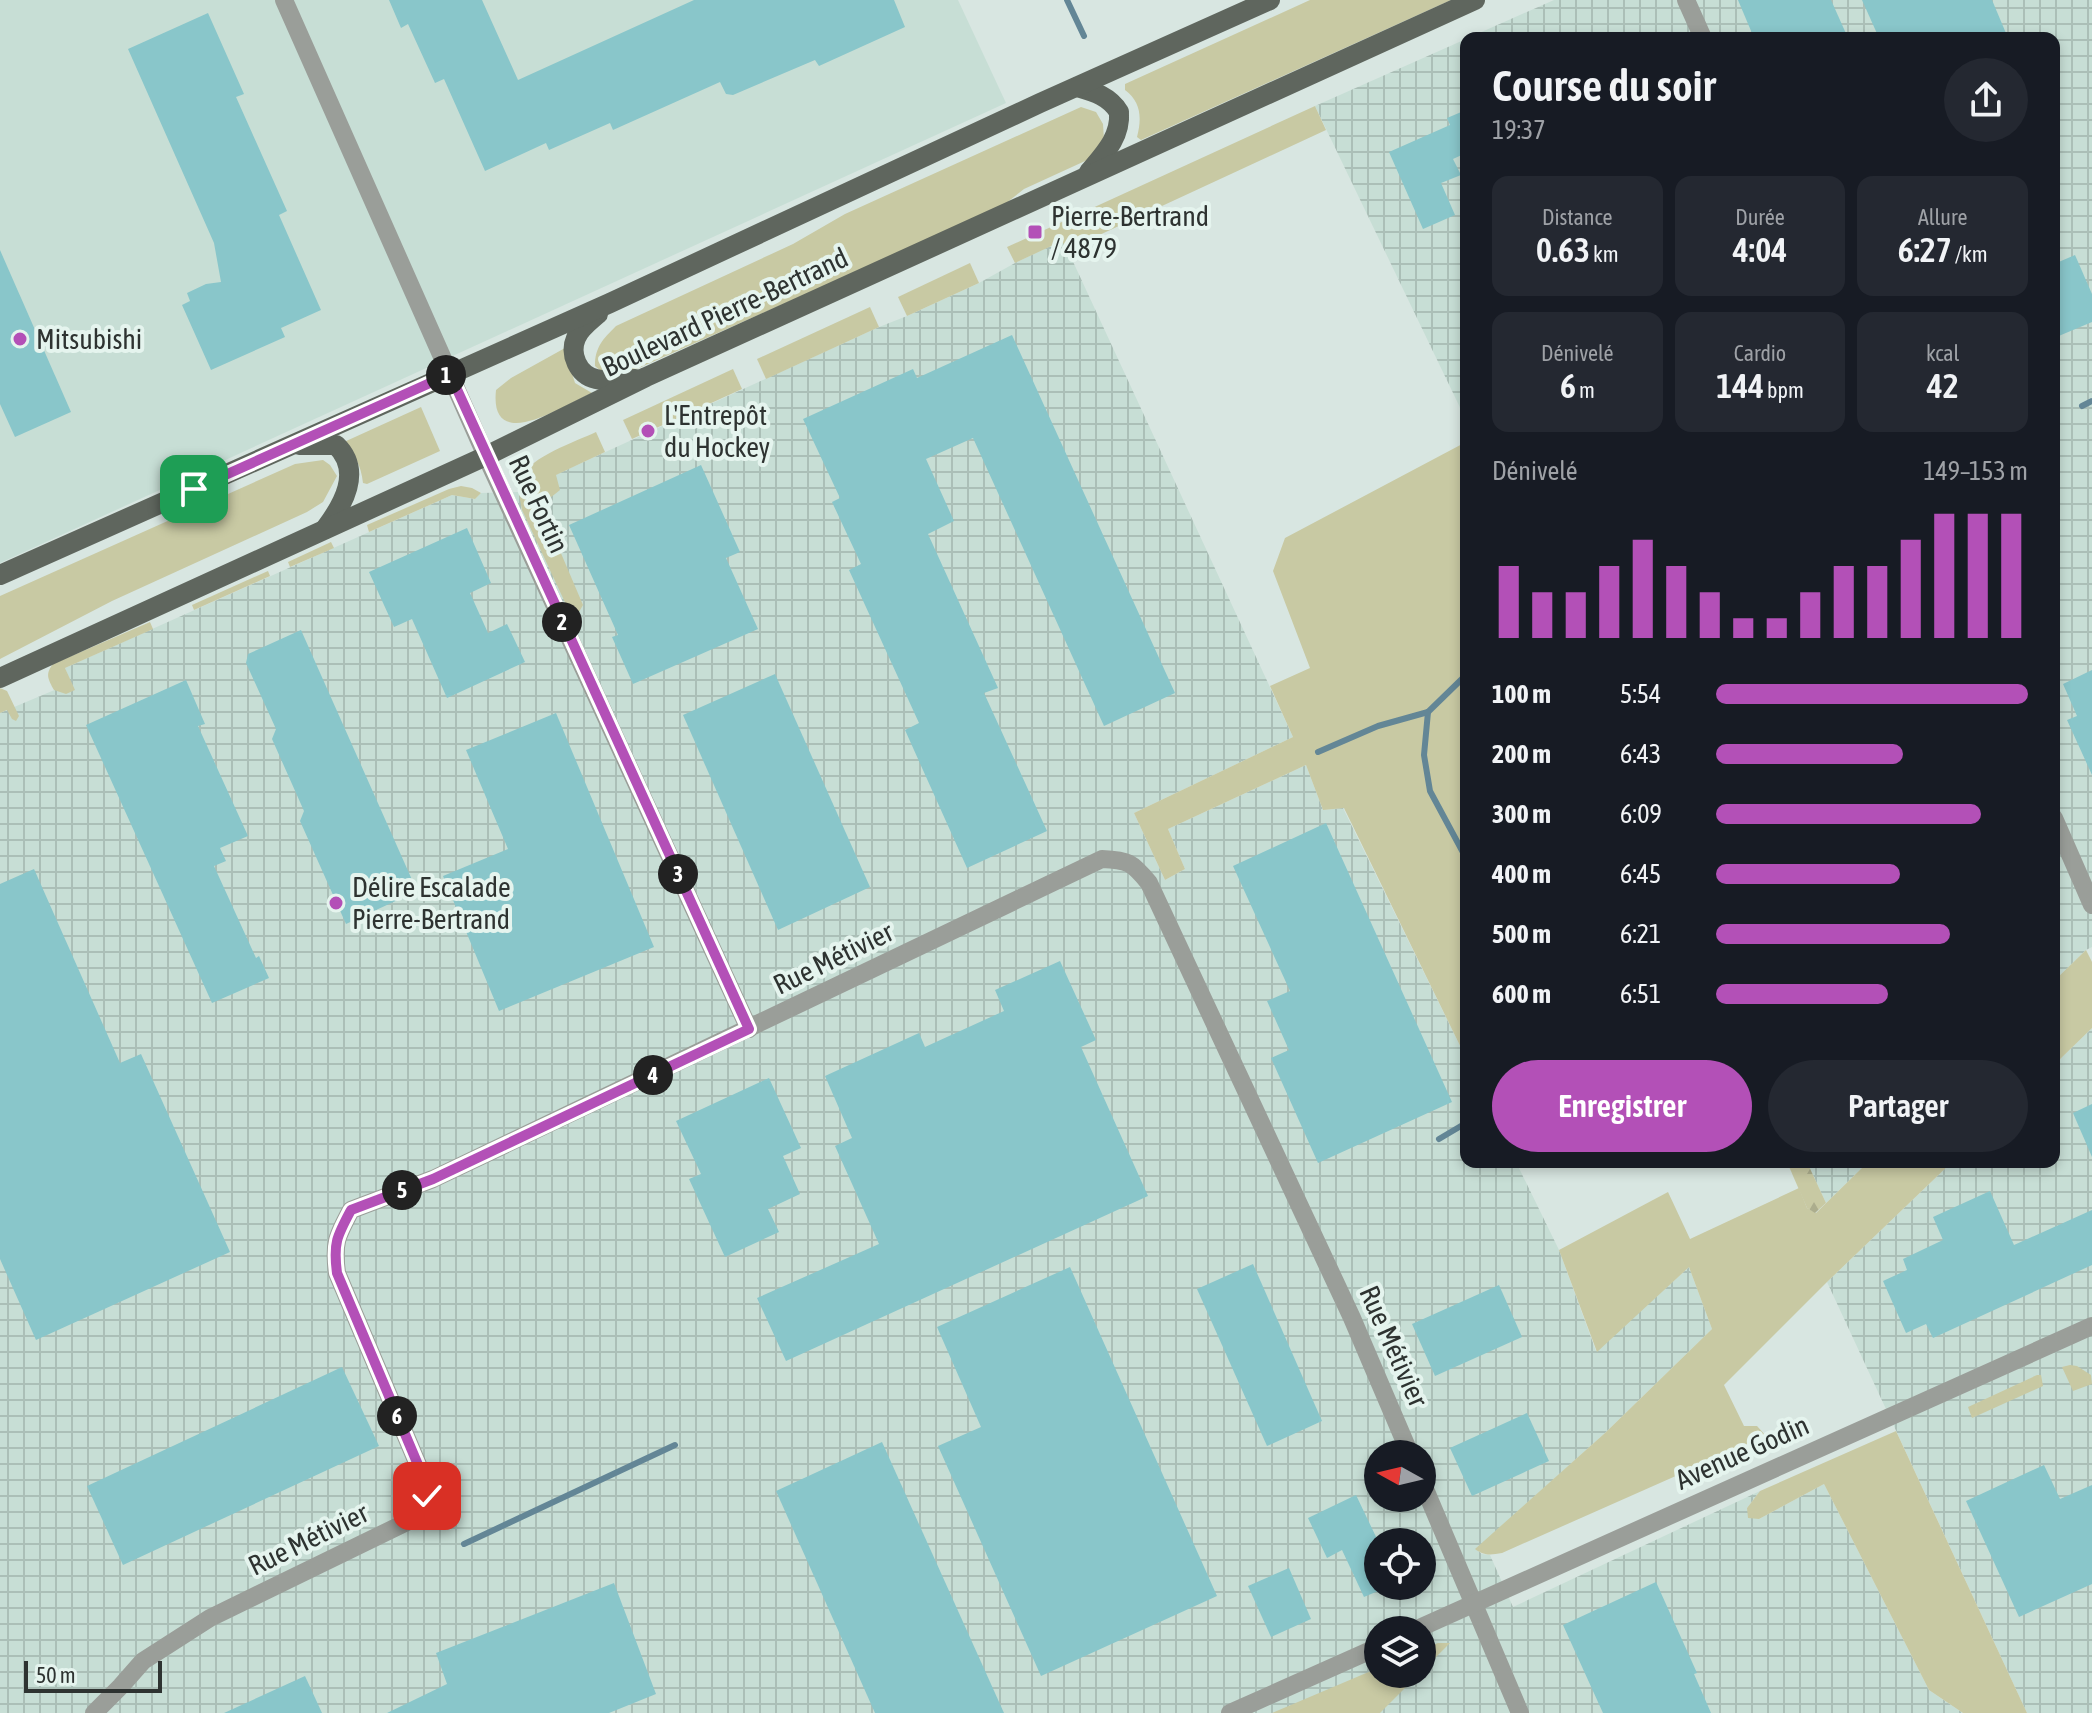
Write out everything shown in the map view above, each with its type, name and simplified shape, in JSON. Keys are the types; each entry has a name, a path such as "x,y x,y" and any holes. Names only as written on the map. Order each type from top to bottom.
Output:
{"main road":[{"name":"Boulevard Pierre-Bertrand","path":"0,575 610,303 1270,0"},
{"name":"Boulevard Pierre-Bertrand","path":"0,678 486,456 646,377 1475,0"},
{"path":"1077,87 1106,98 1117,109 1119,120 1107,150 1084,178"},
{"path":"610,303 576,336 576,362 594,379 646,377"},
{"path":"291,445 336,445 348,463 350,478 346,493 337,514 325,529"}],"street":[{"name":"Rue Fortin","path":"284,0 486,456 749,1029"},
{"path":"1686,0 1700,32"},
{"path":"2060,842 2092,905"},
{"name":"Rue Métivier","path":"94,1713 143,1661 210,1618 423,1512 427,1496 424,1479 337,1273 334,1252 338,1235 351,1210 433,1179 1102,859 1123,860 1138,869 1149,883 1333,1276 1404,1440"},
{"name":"Avenue Godin","path":"1436,1621 2092,1326"},
{"path":"1435,1512 1520,1713"},
{"path":"1230,1713 1364,1653"}],"shaded area":[{"path":"0,0 958,0 1006,103 0,563"},
{"path":"1554,0 2092,0 2092,947 2060,975 2060,32 1482,32"},
{"path":"1460,42 1460,408 1315,106"},
{"path":"1063,240 1293,737 1134,813 1165,880 1185,869 1168,829 1306,765 1323,810 1343,808 1460,1046 1460,1168 1519,1168 1559,1250 1596,1351 1689,1267 1712,1329 1605,1433 1476,1549 1490,1555 1513,1607 1760,1491 1747,1508 1759,1519 1824,1484 1929,1690 1963,1713 0,1713 0,713 71,683 65,668 452,495 475,499 481,493 518,492 907,316"},
{"path":"2092,1028 2092,1713 2027,1713 1827,1282 1946,1168 2060,1168 2060,1059"},
{"path":"1810,1168 1862,1168 1826,1203"}],"green space":[{"path":"1310,0 1451,0 1141,140 1137,137 1139,111 1125,90 1125,84"},
{"path":"1315,106 1326,130 1067,250 1062,241 1015,263 1007,247"},
{"path":"1081,107 1096,112 1103,124 1104,140 1096,156 1024,189 1000,208 632,371 613,375 595,366 601,344 616,326 793,244 845,214"},
{"path":"970,263 979,283 907,316 898,297"},
{"path":"870,307 879,327 766,379 757,359"},
{"path":"574,343 570,367 575,383 592,393 530,421 516,423 504,420 497,409 496,390 511,378"},
{"path":"733,369 742,389 632,439 623,420"},
{"path":"421,407 440,451 367,484 363,483 357,461 344,442"},
{"path":"596,432 605,452 556,475 560,490 550,498 546,518 583,605 579,612 569,611 522,510 519,486 526,470 534,463 554,450"},
{"path":"1460,445 1460,1046 1344,808 1323,810 1306,765 1168,829 1185,869 1165,880 1134,813 1293,737 1270,686 1310,668 1273,571 1285,538"},
{"path":"323,460 337,476 323,502 307,512 112,601 0,659 0,596 295,464"},
{"path":"461,486 481,493 475,499 452,495 369,532 367,525"},
{"path":"331,542 334,548 290,567 288,562"},
{"path":"268,571 270,576 194,610 192,605"},
{"path":"150,622 153,629 65,668 75,690 66,694 54,690 48,677 53,664"},
{"path":"0,688 7,691 19,716 16,721 7,710 0,713"},
{"path":"2086,950 2092,962 2092,1028 2060,1059 2060,975"},
{"path":"1790,1168 1810,1168 1826,1203 1815,1213 1807,1208"},
{"path":"1862,1168 1946,1168 1724,1385 1744,1426 1757,1426 1766,1436 1502,1553 1481,1553 1475,1549 1605,1433 1712,1329 1689,1267 1597,1352 1559,1250 1668,1192 1690,1239 1799,1188 1807,1208 1816,1213"},
{"path":"2070,1365 2091,1375 2092,1384 2073,1391 2062,1367"},
{"path":"2041,1375 2043,1386 1972,1418 1968,1407"},
{"path":"1896,1431 2027,1713 1963,1713 1929,1690 1824,1484 1759,1519 1748,1518 1747,1508 1760,1491"},
{"path":"1438,1643 1450,1643 1436,1657"},
{"path":"1364,1674 1364,1688 1405,1688 1380,1713 1272,1713"}],"building":[{"path":"389,0 482,0 518,80 694,0 894,0 905,27 819,66 815,60 733,95 726,94 720,82 613,130 610,123 549,150 546,143 485,171 444,79 435,83 408,24 401,28"},
{"path":"1738,0 1831,0 1845,32 1751,32"},
{"path":"1862,0 1992,0 2005,32 1876,32"},
{"path":"208,13 244,94 236,97 287,211 279,215 321,310 281,328 285,337 211,370 182,305 190,301 187,293 206,284 221,282 214,243 128,49"},
{"path":"1460,113 1460,156 1453,159 1460,175 1441,183 1455,215 1423,229 1389,152 1450,125 1447,118"},
{"name":"Mitsubishi","path":"0,250 71,412 15,437 0,404"},
{"path":"2075,255 2092,294 2092,322 2060,335 2060,261"},
{"path":"1012,335 1175,693 1104,726 973,438 926,459 954,521 928,534 998,688 984,693 1047,831 967,868 905,730 919,723 849,570 861,564 832,502 840,498 803,419 913,369 917,378"},
{"path":"701,465 740,552 726,558 758,629 633,684 612,637 618,635 569,525"},
{"path":"467,528 491,583 470,593 488,633 507,624 525,662 447,698 412,619 394,627 369,572"},
{"path":"301,630 417,891 346,924 300,821 304,811 272,739 276,729 246,663 248,654"},
{"path":"2092,670 2092,775 2067,720 2077,716 2063,684"},
{"path":"775,674 870,887 778,930 683,715"},
{"path":"186,680 205,724 198,726 248,836 220,848 226,861 214,866 256,958 259,956 269,978 212,1003 86,725"},
{"path":"556,713 654,947 499,1011 443,876 508,849 466,750"},
{"path":"1326,823 1452,1102 1318,1163 1271,1058 1289,1050 1267,1001 1290,991 1233,866"},
{"path":"34,869 120,1063 141,1054 230,1252 36,1340 0,1259 0,884"},
{"path":"1060,961 1096,1040 1081,1047 1148,1196 786,1361 757,1298 879,1244 835,1146 852,1138 825,1076 919,1033 925,1047 1004,1011 995,990"},
{"path":"769,1078 801,1148 783,1156 800,1194 768,1209 779,1232 725,1257 689,1179 701,1174 676,1121"},
{"path":"2092,1104 2092,1157 2073,1113"},
{"path":"1990,1191 2014,1245 2092,1210 2092,1265 1933,1338 1926,1324 1906,1333 1883,1281 1907,1270 1903,1259 1943,1240 1933,1217"},
{"path":"1253,1264 1322,1421 1267,1446 1197,1289"},
{"path":"1070,1267 1217,1596 1041,1676 938,1446 981,1427 937,1327"},
{"path":"1499,1285 1522,1337 1435,1376 1412,1324"},
{"path":"342,1367 379,1446 123,1565 87,1486"},
{"path":"1527,1413 1549,1461 1472,1496 1450,1448"},
{"path":"882,1442 1004,1713 875,1713 776,1491"},
{"path":"2044,1465 2060,1499 2092,1485 2092,1584 2019,1617 1966,1501"},
{"path":"1356,1495 1372,1528 1364,1528 1364,1597 1342,1550 1327,1558 1308,1518"},
{"path":"1289,1568 1311,1619 1271,1637 1248,1586"},
{"path":"1656,1582 1697,1673 1694,1674 1711,1713 1603,1713 1563,1625"},
{"path":"614,1583 656,1694 609,1713 387,1713 447,1684 436,1653"},
{"path":"305,1676 322,1713 224,1713"}],"waterway":[{"path":"1067,0 1084,36"},
{"path":"2082,406 2092,401"},
{"path":"1460,681 1428,712 1424,755 1430,791 1460,847"},
{"path":"1318,752 1378,726 1428,712"},
{"path":"1439,1139 1460,1127"},
{"path":"464,1544 675,1445"}],"place":[{"name":"Pierre-Bertrand / 4879","path":"1035,232"},
{"name":"Mitsubishi","path":"20,339"},
{"name":"L'Entrepôt du Hockey","path":"648,431"},
{"name":"Délire Escalade Pierre-Bertrand","path":"336,903"}],"route":[{"path":"194,489 450,374 749,1029 433,1179 351,1210 338,1235 334,1252 337,1273 424,1479 427,1496"}]}
